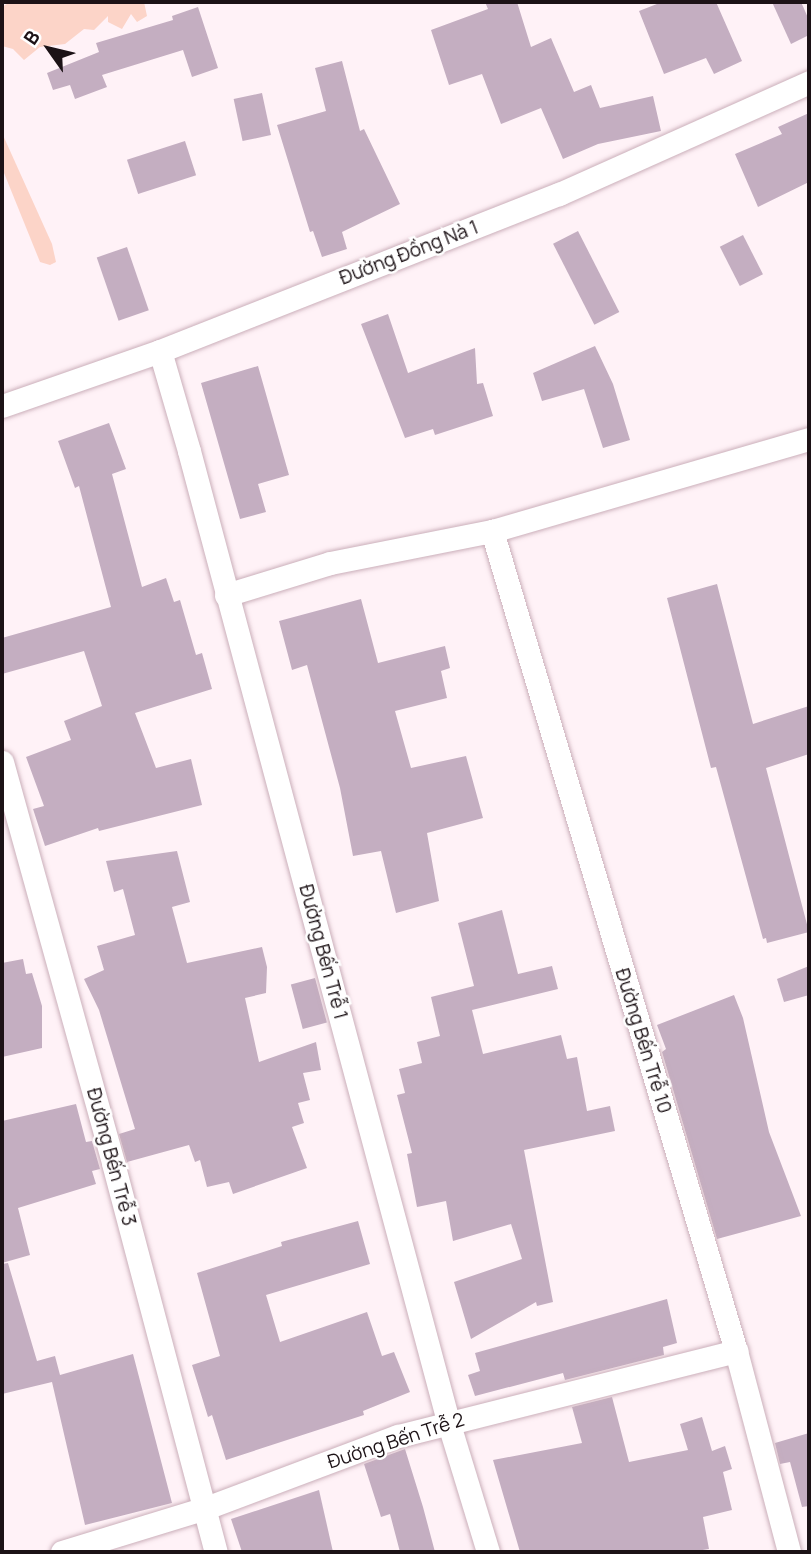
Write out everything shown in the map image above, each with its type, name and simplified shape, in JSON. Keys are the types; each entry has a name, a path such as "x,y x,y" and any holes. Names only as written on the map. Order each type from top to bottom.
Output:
{"street":[{"name":"Đường Đồng Nà 1","path":"2,406 160,351 559,194 809,82"},
{"name":"Đường Bến Trễ 1","path":"160,351 448,1421 488,1552"},
{"path":"226,595 330,563 492,531 809,439"},
{"name":"Đường Bến Trễ 10","path":"492,531 736,1351 789,1552"},
{"name":"Đường Bến Trễ 3","path":"2,762 206,1507 216,1552"},
{"name":"Đường Bến Trễ 2","path":"62,1552 206,1507 398,1436 448,1421 736,1351"}],"shaded area":[{"path":"10,2 144,2 147,16 137,22 131,14 122,29 108,22 108,16 94,30 84,29 65,44 40,47 24,60 13,49 2,46 2,7"},
{"path":"2,133 52,244 56,262 50,265 40,262 2,168"}],"building":[{"path":"485,2 517,2 531,47 551,38 574,92 591,85 600,108 653,96 661,131 598,144 563,159 541,108 501,124 482,74 449,85 431,30 488,9"},
{"path":"662,2 716,2 742,61 714,74 706,58 664,74 639,11"},
{"path":"772,2 801,2 809,20 809,35 791,44"},
{"path":"198,7 218,68 192,77 183,50 102,75 107,87 75,99 70,85 53,90 47,73 99,52 96,43 173,20 172,16"},
{"path":"342,61 360,131 364,129 400,204 342,232 347,249 322,257 313,231 310,232 277,125 326,111 315,68"},
{"path":"262,93 271,135 243,141 234,99"},
{"path":"809,113 809,182 758,207 735,154 782,134 778,127"},
{"path":"185,141 196,175 138,194 127,160"},
{"path":"578,231 619,312 594,325 553,244"},
{"path":"743,235 763,274 740,286 720,247"},
{"path":"127,247 149,310 119,321 97,257"},
{"path":"388,314 408,373 475,348 477,384 483,383 493,416 435,435 433,429 405,438 361,324"},
{"path":"595,346 613,384 630,440 603,448 584,389 542,401 533,373"},
{"path":"258,366 289,475 258,484 266,512 240,519 201,383"},
{"path":"109,423 126,469 112,474 142,587 166,578 174,602 180,600 196,655 202,653 212,689 135,713 156,768 191,759 202,805 99,831 98,828 45,846 33,809 44,806 26,757 71,740 64,721 102,706 84,651 2,674 2,638 111,607 79,486 75,488 58,441"},
{"path":"717,584 753,724 809,706 809,754 766,768 809,932 767,943 766,938 763,939 716,767 711,768 667,598"},
{"path":"361,599 378,663 445,646 450,668 441,671 447,698 395,711 411,768 466,756 483,818 427,833 439,901 396,913 381,851 353,856 340,788 307,665 292,670 279,621"},
{"path":"177,851 190,902 172,907 187,963 262,947 267,967 266,993 245,998 259,1062 316,1042 321,1070 303,1073 310,1100 298,1103 304,1123 292,1127 307,1168 233,1194 229,1182 207,1187 200,1160 195,1162 189,1145 127,1162 119,1134 135,1129 99,1010 84,979 104,970 97,946 135,935 123,889 114,892 106,861"},
{"path":"502,910 518,974 552,966 558,989 472,1010 483,1054 561,1035 567,1059 577,1057 587,1111 610,1106 615,1131 524,1150 553,1302 537,1306 536,1302 471,1339 454,1282 522,1259 511,1224 453,1241 446,1201 417,1207 407,1154 412,1153 397,1095 405,1093 399,1069 422,1063 417,1042 440,1036 431,997 474,986 458,923"},
{"path":"23,959 26,974 32,973 42,1006 42,1048 2,1057 2,963"},
{"path":"809,966 809,995 784,1002 777,979"},
{"path":"315,978 327,1022 303,1029 291,984"},
{"path":"734,995 743,1018 769,1132 801,1216 717,1239 662,1052 666,1049 657,1025"},
{"path":"76,1104 86,1142 92,1141 100,1169 92,1171 96,1184 18,1208 30,1255 2,1263 2,1121"},
{"path":"358,1221 370,1264 266,1295 280,1342 367,1312 382,1356 394,1352 410,1392 363,1411 364,1415 226,1460 212,1415 208,1417 192,1365 220,1356 197,1273 282,1246 281,1242"},
{"path":"8,1263 37,1361 55,1356 60,1375 133,1354 172,1503 85,1525 52,1382 2,1394 2,1264"},
{"path":"667,1299 677,1343 663,1347 664,1355 565,1380 563,1373 475,1396 468,1375 480,1371 475,1353"},
{"path":"612,1397 629,1462 688,1450 680,1424 702,1417 712,1451 725,1446 732,1469 723,1472 732,1510 703,1517 709,1549 690,1552 520,1552 493,1460 582,1443 572,1407"},
{"path":"809,1433 809,1506 802,1507 790,1462 780,1464 775,1443"},
{"path":"405,1449 435,1552 400,1552 390,1514 381,1517 364,1464"},
{"path":"319,1490 333,1552 242,1552 231,1519"}]}
